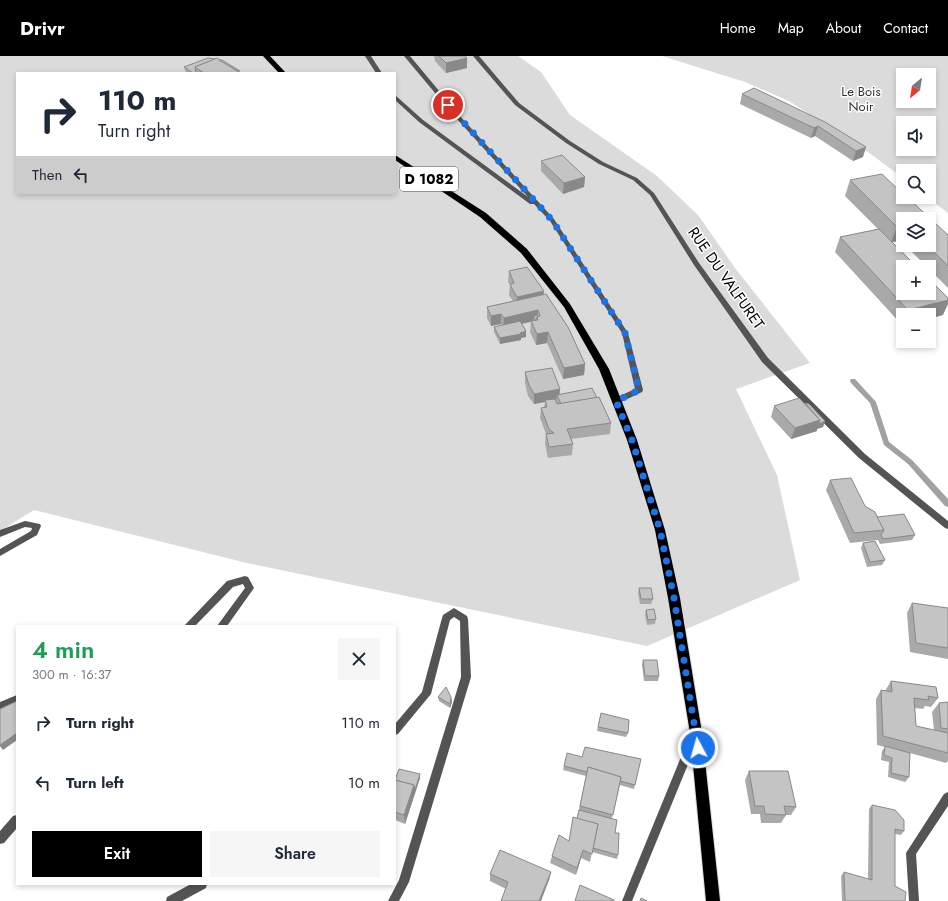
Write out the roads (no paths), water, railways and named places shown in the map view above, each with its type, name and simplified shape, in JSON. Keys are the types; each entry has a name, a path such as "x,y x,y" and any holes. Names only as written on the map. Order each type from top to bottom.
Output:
{"main road":[{"path":"266,56 282,72"},
{"name":"D 1082","path":"396,158 483,215 501,229 524,251 567,306 604,369 632,440 660,530 674,598 696,733 713,901"}],"street":[{"path":"368,56 378,72"},
{"path":"407,56 458,117 552,220 625,333 639,390 616,401"},
{"name":"RUE DU VALFURET","path":"476,56 517,104 568,142 601,163 635,179 652,194 696,264 765,360 862,456 948,526"},
{"path":"396,97 403,106 422,122 518,194 543,210"},
{"path":"0,534 25,524 37,526 34,533 0,553"},
{"path":"190,625 230,584 245,580 250,588 223,625"},
{"path":"393,901 404,882 466,677 464,619 454,612 446,618 426,694 396,730"},
{"path":"0,706 16,699"},
{"path":"627,901 696,733"},
{"path":"914,901 911,853 948,797"},
{"path":"0,839 16,821"},
{"path":"171,901 200,885"}],"waterway":[{"path":"853,381 873,402 886,443 910,462 948,504"}],"park label":[{"name":"Le Bois Noir","path":"861,98"}]}
